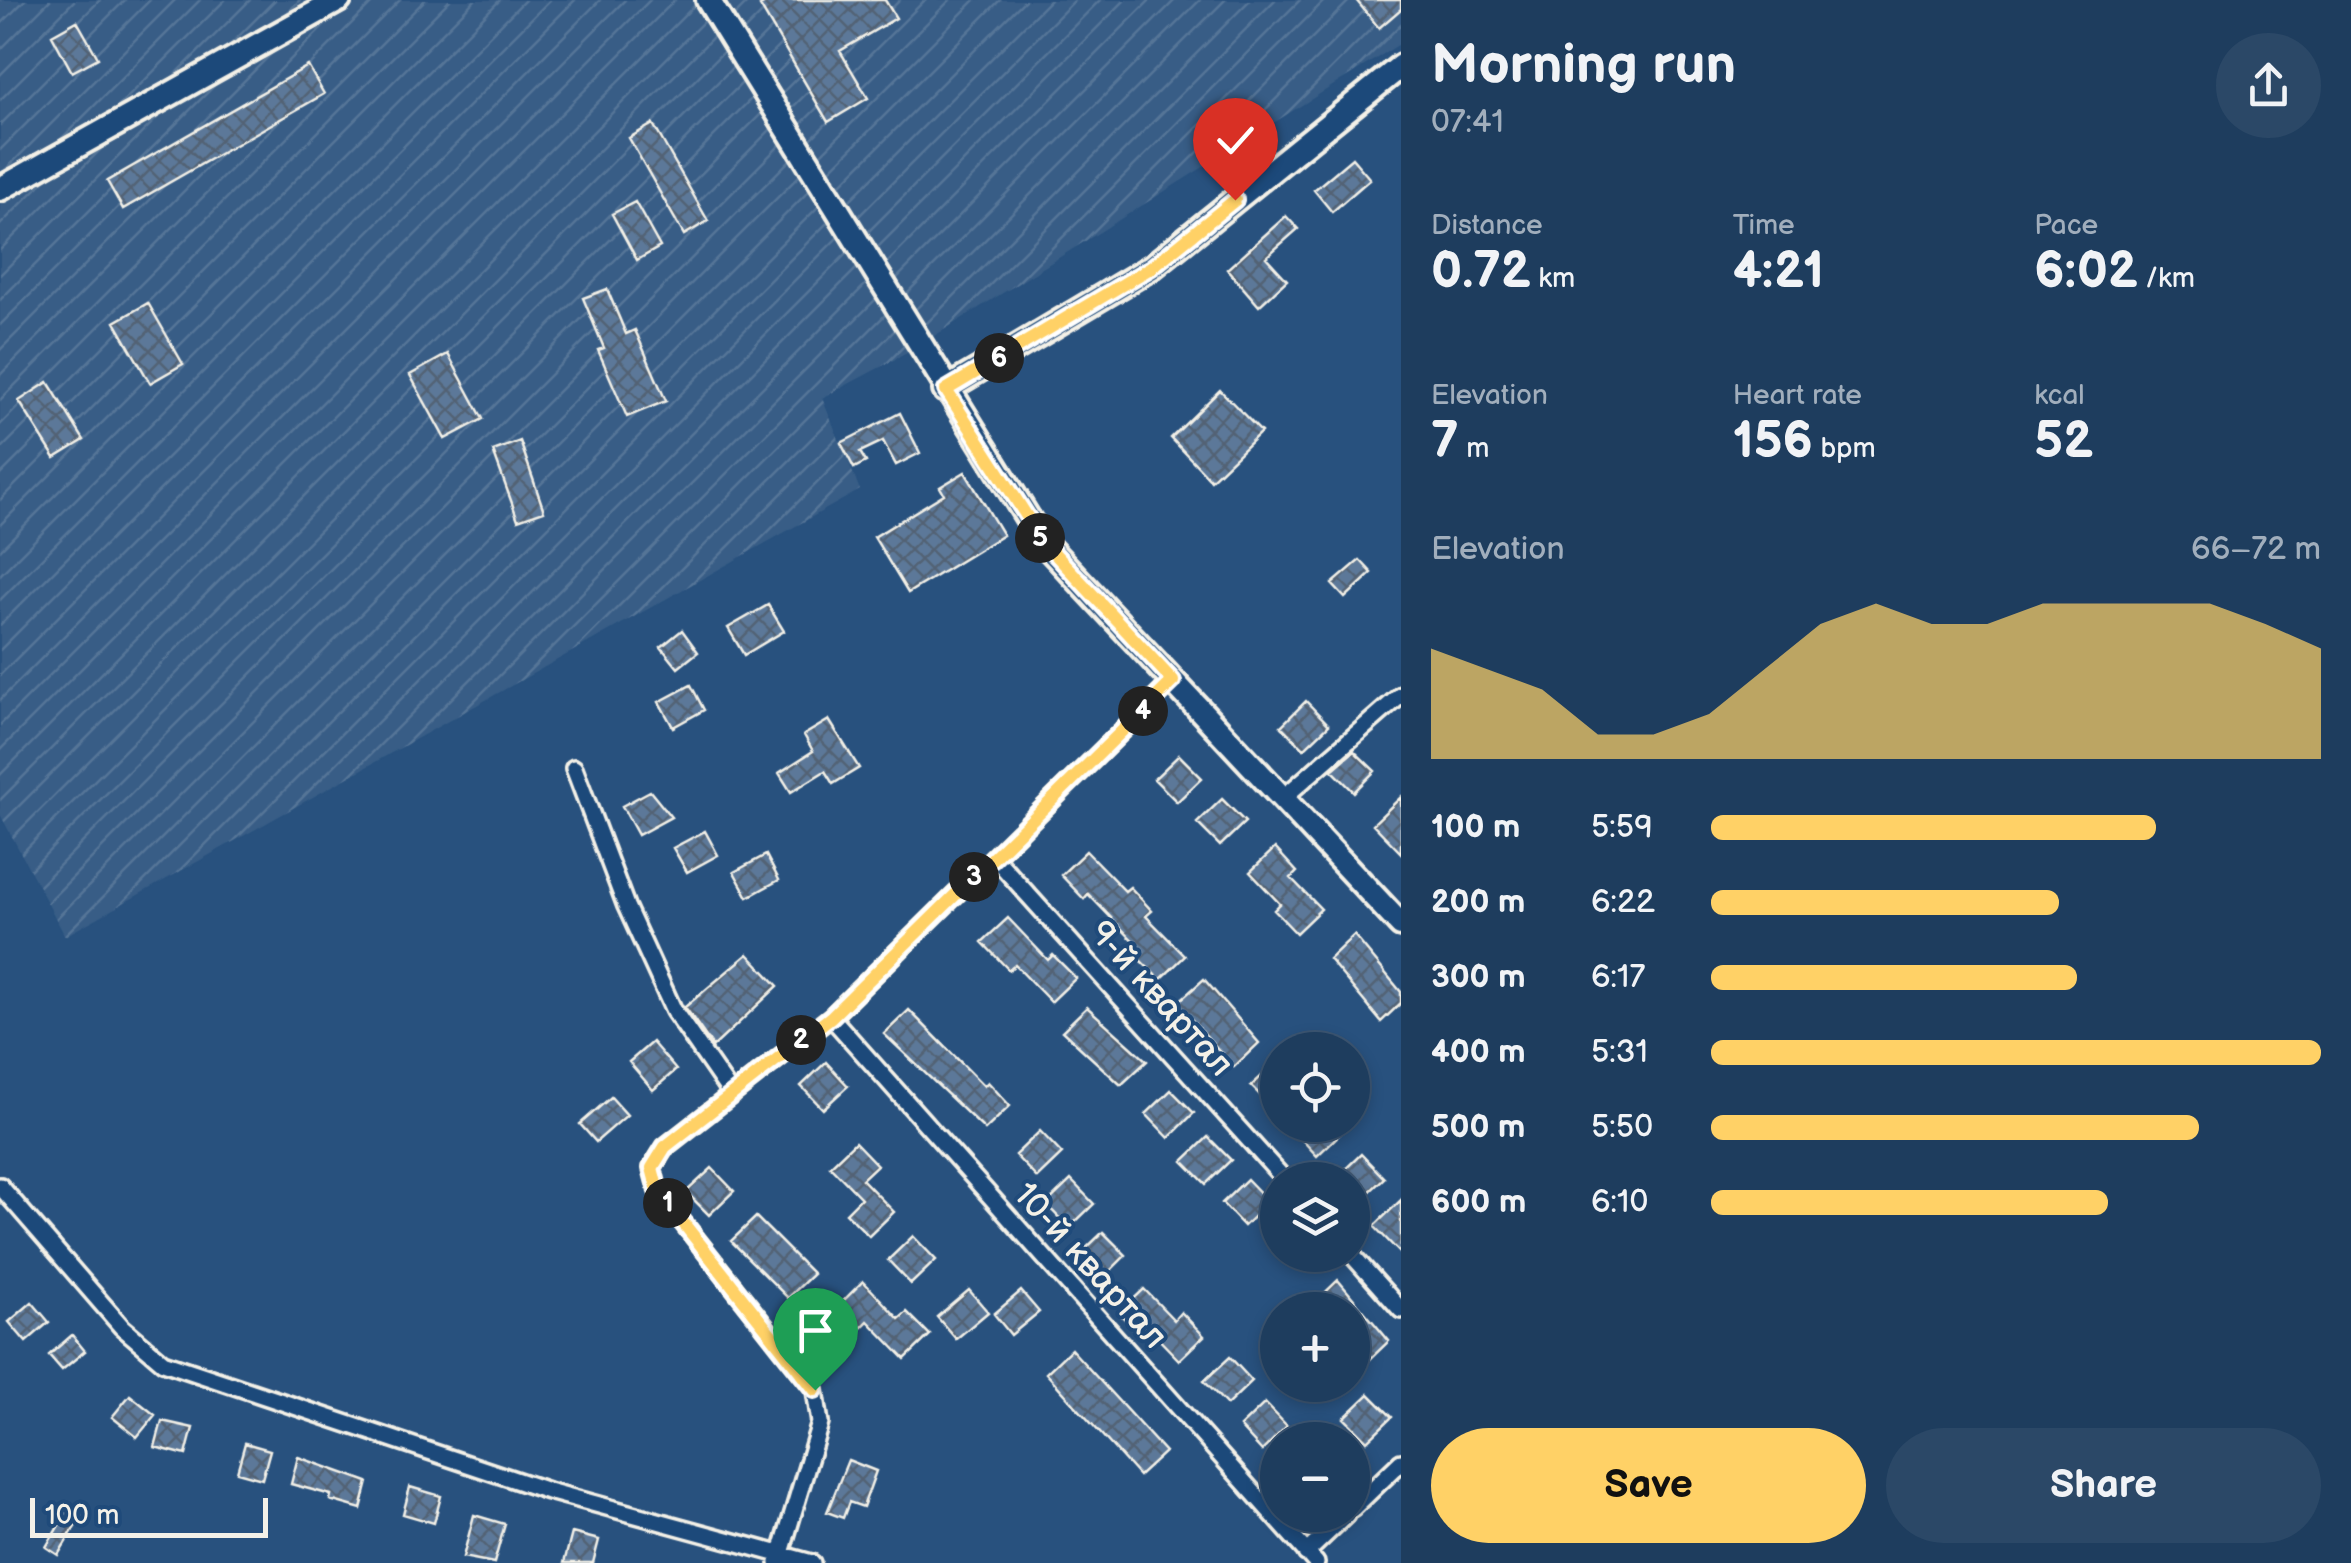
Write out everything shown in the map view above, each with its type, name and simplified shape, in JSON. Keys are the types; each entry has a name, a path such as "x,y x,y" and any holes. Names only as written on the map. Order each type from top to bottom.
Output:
{"street":[{"path":"0,189 339,0"},
{"path":"708,0 1042,540 1401,925"},
{"path":"946,390 1152,267 1401,66"},
{"path":"780,1558 820,1423 815,1390 658,1191 652,1168 665,1147 831,1017 1173,681"},
{"path":"1283,798 1401,694"},
{"path":"574,768 626,906 674,1011 732,1095"},
{"name":"9-й квартал","path":"994,856 1269,1162"},
{"name":"10-й квартал","path":"831,1017 1311,1558"},
{"path":"0,1186 122,1327 163,1362 548,1491 780,1558 812,1563"},
{"path":"1367,1272 1401,1310"},
{"path":"1370,1492 1401,1462"},
{"path":"1311,1558 1332,1532"}],"shaded area":[{"path":"0,0 1401,0 1401,43 907,353 822,398 860,490 65,936 0,814"}],"building":[{"path":"770,0 885,0 896,18 840,51 868,98 828,122 760,6"},
{"path":"1356,0 1401,0 1401,9 1379,28"},
{"path":"77,21 98,58 72,72 52,35"},
{"path":"308,66 324,94 123,209 107,181"},
{"path":"653,124 708,221 684,235 629,138"},
{"path":"1352,158 1370,179 1332,212 1314,190"},
{"path":"635,202 660,247 637,260 612,214"},
{"path":"1286,216 1298,229 1266,257 1287,280 1259,306 1227,269"},
{"path":"607,289 626,334 635,330 666,401 627,417 598,350 604,348 583,298"},
{"path":"148,303 183,364 150,383 115,322"},
{"path":"448,354 483,419 445,439 410,375"},
{"path":"48,382 84,440 55,458 19,401"},
{"path":"1220,390 1261,432 1211,480 1171,438"},
{"path":"900,413 920,453 896,465 883,441 860,452 866,462 854,468 841,443"},
{"path":"520,441 544,511 518,520 493,451"},
{"path":"965,472 1003,535 908,593 874,537 944,494 940,487"},
{"path":"1360,560 1372,573 1345,598 1332,584"},
{"path":"768,605 784,631 744,655 728,628"},
{"path":"682,630 698,652 678,668 661,647"},
{"path":"691,685 704,710 673,727 659,702"},
{"path":"1306,701 1329,725 1304,749 1281,726"},
{"path":"829,720 859,768 833,784 825,771 791,792 779,773 813,751 804,735"},
{"path":"1354,751 1375,771 1354,792 1332,770"},
{"path":"1179,755 1202,778 1177,802 1154,779"},
{"path":"650,791 671,817 638,835 622,806"},
{"path":"1401,797 1401,853 1373,824"},
{"path":"1222,799 1245,822 1220,846 1197,823"},
{"path":"705,831 718,855 687,872 673,848"},
{"path":"1275,848 1297,872 1291,878 1321,909 1296,933 1274,910 1280,904 1250,872"},
{"path":"1086,851 1125,891 1130,887 1152,911 1146,916 1185,956 1160,980 1137,957 1143,951 1088,894 1084,899 1061,875"},
{"path":"766,855 779,880 748,897 734,872"},
{"path":"1008,918 1048,960 1053,955 1076,978 1051,1002 1015,965 1009,970 982,942"},
{"path":"1354,935 1401,992 1401,1003 1381,1022 1329,959"},
{"path":"748,954 778,986 713,1047 685,1007"},
{"path":"1204,979 1259,1043 1234,1067 1177,1003"},
{"path":"1087,1007 1147,1061 1121,1085 1062,1031"},
{"path":"909,1010 984,1086 988,1082 1010,1106 985,1130 884,1034"},
{"path":"652,1042 676,1070 653,1090 629,1062"},
{"path":"826,1062 848,1086 823,1109 801,1086"},
{"path":"1260,1078 1260,1095 1251,1086"},
{"path":"1171,1090 1194,1113 1169,1138 1146,1114"},
{"path":"611,1097 627,1115 596,1142 580,1124"},
{"path":"1040,1131 1062,1154 1037,1178 1015,1155"},
{"path":"1208,1137 1231,1160 1206,1184 1183,1161"},
{"path":"855,1142 877,1165 862,1179 894,1212 869,1236 846,1213 861,1198 830,1166"},
{"path":"1304,1142 1332,1142 1317,1156"},
{"path":"1361,1154 1369,1162 1353,1162"},
{"path":"1370,1163 1384,1178 1370,1191"},
{"path":"712,1168 734,1191 709,1215 686,1192"},
{"path":"1247,1179 1260,1193 1260,1211 1244,1226 1222,1203"},
{"path":"1071,1180 1094,1204 1069,1228 1046,1204"},
{"path":"1401,1200 1401,1254 1374,1226"},
{"path":"756,1217 813,1274 788,1298 731,1241"},
{"path":"1103,1232 1126,1255 1101,1280 1078,1256"},
{"path":"913,1236 936,1260 911,1284 888,1260"},
{"path":"1338,1280 1348,1292 1326,1292"},
{"path":"863,1281 899,1319 907,1312 930,1335 905,1359 868,1321 860,1329 838,1306"},
{"path":"1144,1289 1174,1320 1181,1312 1204,1336 1179,1360 1149,1329 1142,1337 1119,1313"},
{"path":"969,1290 988,1312 956,1339 937,1317"},
{"path":"1021,1291 1039,1312 1011,1335 994,1314"},
{"path":"32,1302 49,1322 26,1342 9,1322"},
{"path":"1370,1318 1389,1341 1370,1359"},
{"path":"72,1335 85,1351 62,1370 49,1355"},
{"path":"1071,1349 1165,1452 1139,1476 1046,1373"},
{"path":"1230,1357 1252,1381 1227,1405 1204,1381"},
{"path":"130,1395 155,1415 137,1437 112,1417"},
{"path":"1370,1395 1392,1417 1370,1438 1370,1422 1348,1422 1344,1418 1361,1402 1370,1402"},
{"path":"1265,1403 1283,1422 1260,1422 1260,1449 1240,1427"},
{"path":"162,1421 193,1428 186,1455 155,1447"},
{"path":"245,1443 270,1450 262,1479 237,1472"},
{"path":"298,1457 368,1482 361,1509 330,1500 331,1495 291,1484"},
{"path":"848,1460 876,1471 863,1507 849,1502 843,1518 827,1512"},
{"path":"410,1487 441,1496 434,1523 403,1514"},
{"path":"68,1510 81,1517 58,1555 46,1547"},
{"path":"474,1515 505,1524 494,1563 463,1557"},
{"path":"572,1533 599,1540 593,1563 564,1563"}],"route":[{"path":"815,1390 658,1191 652,1168 665,1147 831,1017 1173,681 1042,540 946,390 1152,267 1235,200"}]}
